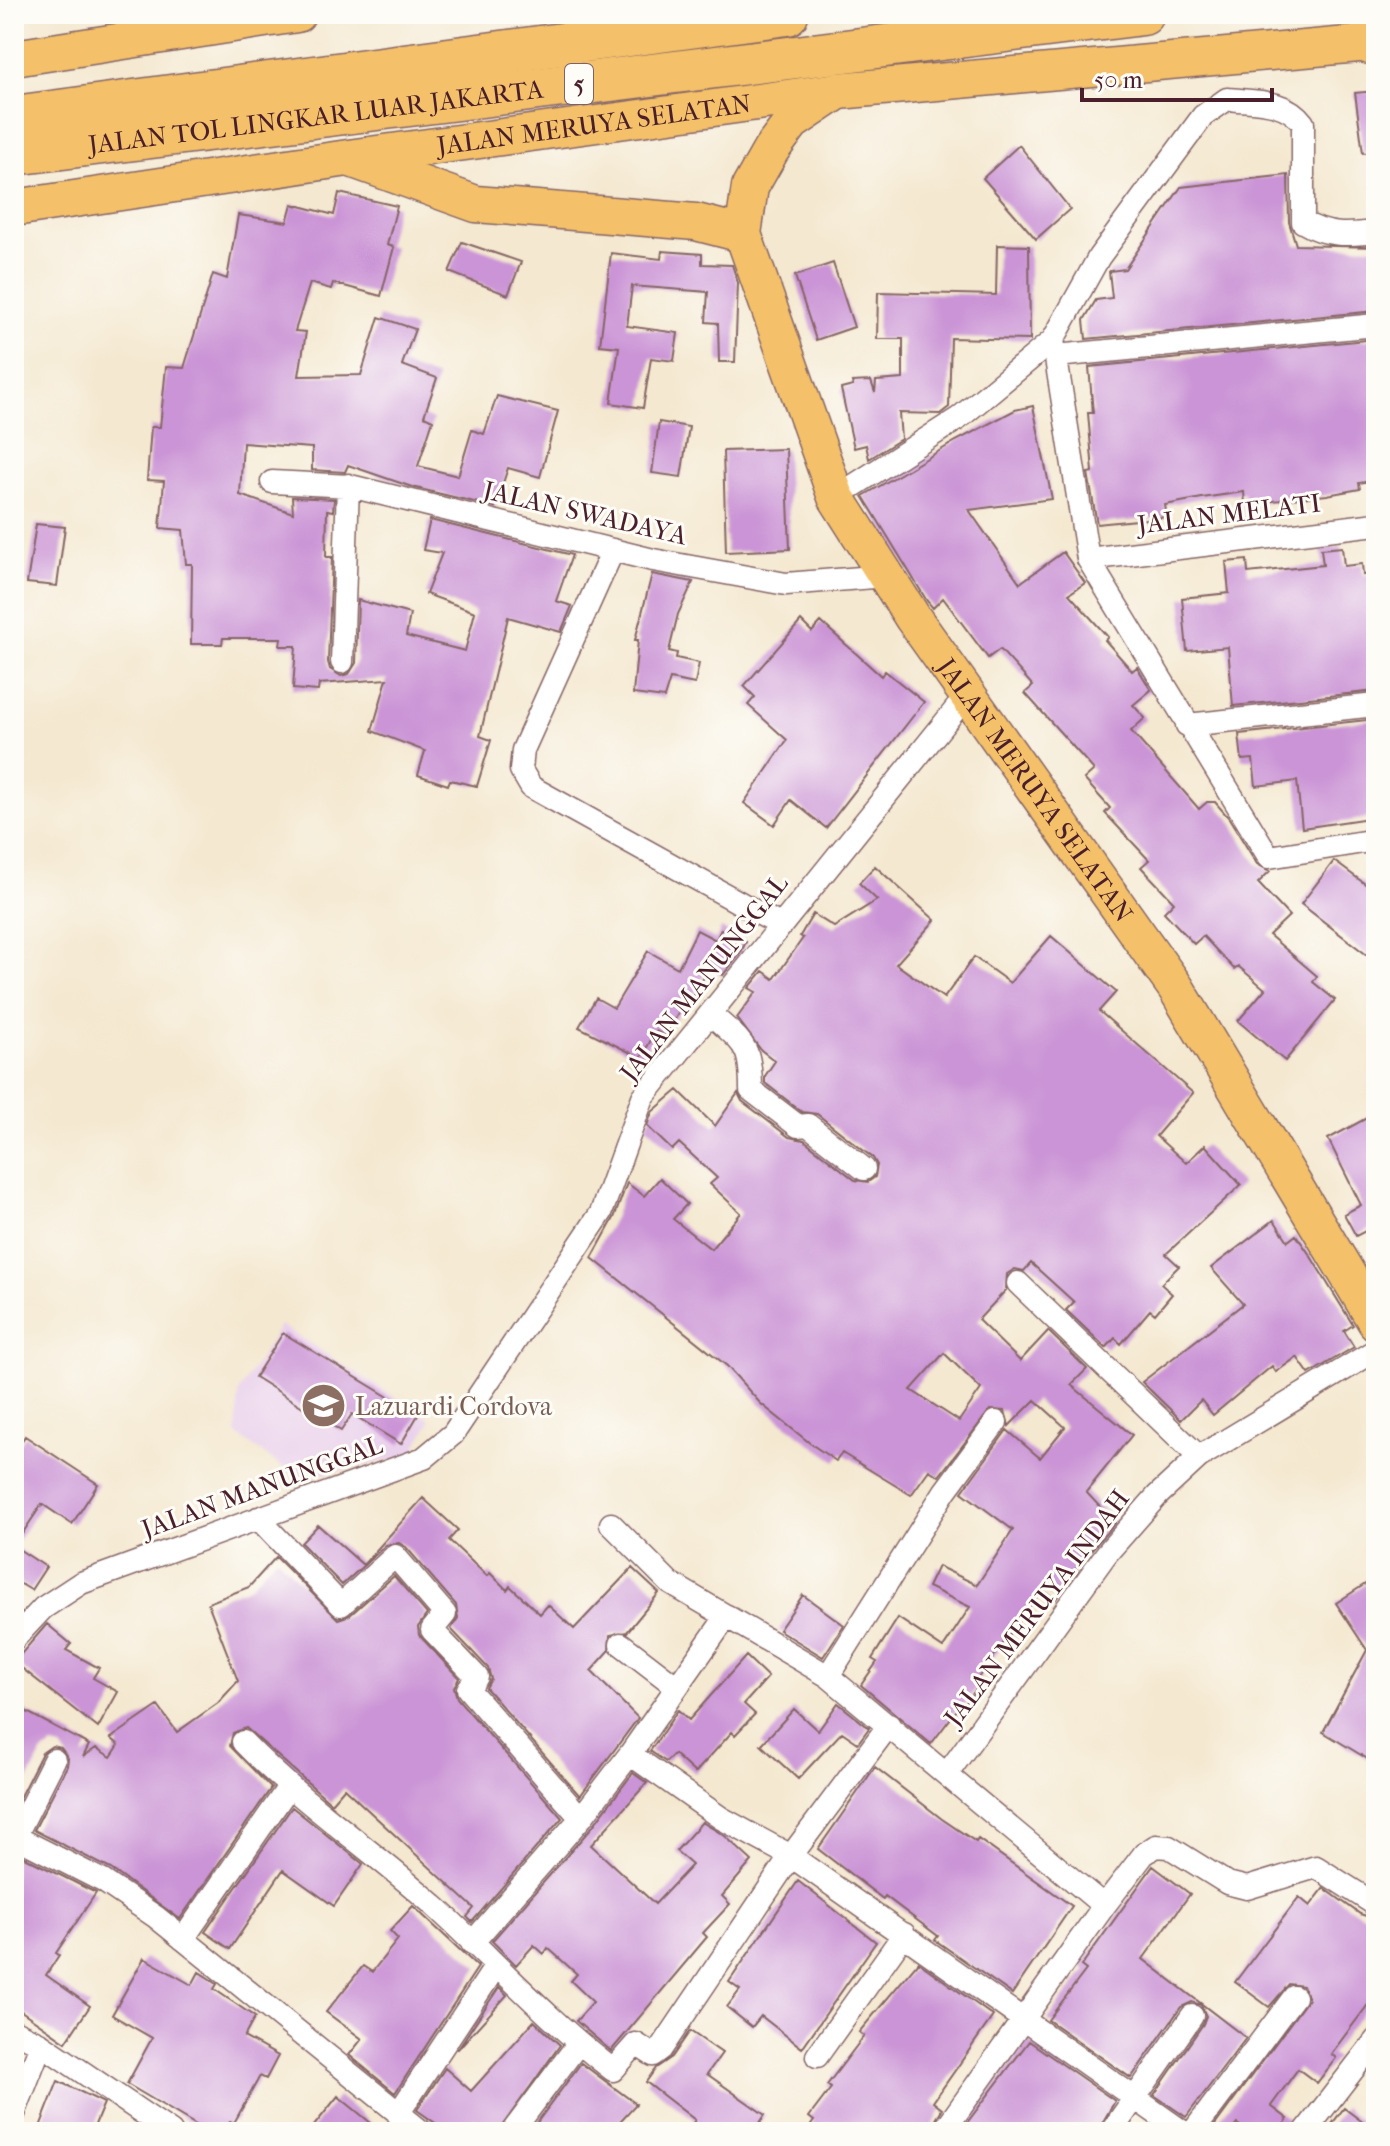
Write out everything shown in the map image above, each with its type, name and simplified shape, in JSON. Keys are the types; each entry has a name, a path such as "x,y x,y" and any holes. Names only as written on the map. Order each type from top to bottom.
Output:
{"highway":[{"name":"JALAN TOL LINGKAR LUAR JAKARTA","path":"14,117 787,14"},
{"name":"JALAN TOL LINGKAR LUAR JAKARTA","path":"14,154 1143,14"}],"main road":[{"path":"14,58 280,16"},
{"name":"JALAN MERUYA SELATAN","path":"14,208 348,158 838,91 1371,33"},
{"name":"JALAN MERUYA SELATAN","path":"838,91 792,122 771,150 750,187 743,234 836,497 886,576 1176,988 1376,1322"},
{"name":"JALAN MERUYA SELATAN","path":"348,158 476,204 696,222 743,234"}],"street":[{"path":"836,497 959,418 1054,348 1099,257 1203,116 1227,99 1282,105 1294,111 1303,123 1303,222 1318,231 1340,236 1376,232"},
{"path":"1054,348 1376,325"},
{"path":"1054,348 1088,559 1269,857 1376,840"},
{"name":"JALAN SWADAYA","path":"272,482 348,485 613,550 786,584 886,576"},
{"path":"342,662 348,485"},
{"name":"JALAN MELATI","path":"1088,559 1376,524"},
{"path":"613,550 527,740 521,770 531,787 780,925"},
{"name":"JALAN MANUNGGAL","path":"14,1639 43,1608 81,1583 424,1458 453,1434 601,1213 643,1097 968,694"},
{"path":"1187,725 1376,705"},
{"path":"712,1015 746,1047 751,1060 751,1090 798,1126 808,1125 864,1169"},
{"path":"1018,1283 1199,1457"},
{"name":"JALAN MERUYA INDAH","path":"947,1774 1107,1553 1157,1496 1199,1457 1376,1350"},
{"path":"828,1676 945,1491 996,1422"},
{"path":"258,1518 341,1605 395,1556 445,1614 432,1630 477,1677 468,1689 581,1818"},
{"path":"611,1524 670,1583 828,1676 1104,1906"},
{"path":"472,1943 581,1818 727,1616"},
{"path":"621,1644 677,1687"},
{"path":"243,1742 288,1788 437,1909 578,2044 613,2070 636,2044 653,2055 661,2049 791,1856 889,1725"},
{"path":"630,1754 721,1818 791,1856 1183,2132"},
{"path":"54,1760 15,1837 103,1881 183,1939 422,2132"},
{"path":"183,1939 288,1788"},
{"path":"943,2132 1104,1906 1144,1854 1156,1846 1169,1847 1227,1883 1247,1888 1316,1867 1376,1905"},
{"path":"817,2056 904,1934"},
{"path":"398,2114 496,1966"},
{"path":"1193,2132 1294,1997"},
{"path":"1111,2132 1192,2016"},
{"path":"14,2031 41,2044 171,2132"},
{"path":"1305,2132 1376,2040"},
{"path":"14,2114 41,2044"},
{"path":"512,2132 578,2044"}],"shaded area":[{"name":"Lazuardi Cordova","path":"280,1325 431,1420 411,1456 299,1479 236,1434 239,1392"}],"building":[{"path":"1376,91 1376,152 1363,153 1355,93"},
{"path":"1019,145 1070,209 1036,239 983,178"},
{"path":"1288,175 1289,222 1296,245 1376,247 1376,311 1086,339 1084,320 1096,300 1112,298 1109,271 1125,269 1181,187"},
{"path":"339,193 397,206 387,245 394,247 381,296 333,283 331,289 310,283 295,331 306,332 299,376 361,375 379,317 415,329 402,365 437,378 424,416 433,420 418,466 458,476 472,430 484,434 497,396 558,411 540,477 508,468 495,507 412,487 348,465 345,472 312,470 312,448 243,443 240,495 293,513 292,497 334,499 333,511 327,510 326,557 332,557 328,662 330,669 341,676 349,674 356,663 358,600 410,614 406,636 465,651 475,612 426,594 442,553 423,550 430,520 572,555 556,601 572,606 561,632 508,617 480,736 491,740 477,786 450,780 448,785 418,775 425,751 372,731 387,679 319,684 318,691 293,689 296,646 280,646 281,638 223,638 222,644 191,644 192,564 186,564 183,530 160,528 164,481 147,480 151,427 160,427 166,367 184,368 213,274 227,279 238,215 287,222 292,204 334,215"},
{"path":"462,242 521,262 508,295 449,272"},
{"path":"997,245 1029,246 1030,340 951,338 949,407 940,414 899,413 901,439 869,459 866,445 854,448 841,389 853,386 852,382 871,381 875,393 876,381 903,379 903,339 877,339 878,292 996,295"},
{"path":"662,251 702,254 702,264 732,265 738,283 735,362 719,362 718,323 706,322 708,292 632,286 627,326 678,333 674,361 651,358 643,408 611,403 619,347 600,345 611,253 661,259"},
{"path":"833,263 854,327 816,340 795,276"},
{"path":"1376,339 1376,480 1359,483 1360,489 1245,504 1244,492 1202,498 1165,505 1167,517 1097,524 1088,473 1093,472 1088,413 1093,413 1089,367"},
{"path":"1033,406 1052,499 969,510 1020,583 1063,552 1085,583 1069,594 1108,637 1105,640 1132,671 1137,667 1151,690 1133,705 1145,718 1131,731 1199,809 1207,802 1215,802 1229,818 1257,864 1270,871 1258,883 1289,916 1269,935 1317,976 1313,982 1335,1000 1285,1061 1238,1021 1265,989 1238,966 1234,969 1203,936 1194,944 1164,912 1174,902 1141,867 1149,860 1105,813 1110,808 1084,779 1094,770 1025,693 1033,686 1000,649 988,658 943,598 933,608 927,601 863,496 956,441 1015,410"},
{"path":"659,422 689,427 681,477 652,473"},
{"path":"786,449 790,549 726,552 723,451"},
{"path":"36,524 65,527 57,586 27,583"},
{"path":"1342,547 1344,566 1362,564 1363,575 1376,573 1376,691 1233,706 1228,647 1187,651 1182,598 1229,593 1226,562 1247,560 1248,573 1323,565 1321,549"},
{"path":"652,574 693,582 678,614 669,651 677,653 676,658 699,663 695,684 670,679 664,698 633,694 638,640 635,640"},
{"path":"801,621 812,632 821,622 881,676 885,671 924,702 826,828 791,800 774,825 744,803 787,740 748,705 755,697 744,686"},
{"path":"1376,719 1376,817 1302,828 1297,781 1256,786 1253,759 1242,760 1239,734"},
{"path":"1334,861 1376,892 1376,962 1301,904"},
{"path":"875,866 935,920 896,964 944,998 974,957 1010,983 1051,936 1116,992 1099,1011 1193,1093 1156,1136 1186,1163 1205,1145 1241,1185 1166,1254 1179,1266 1161,1284 1172,1294 1155,1314 1150,1310 1121,1344 1115,1338 1106,1348 1066,1310 1074,1302 1031,1263 1024,1271 1015,1269 1007,1274 1006,1290 978,1320 1020,1361 1048,1331 1087,1369 1071,1385 1132,1435 1086,1492 1115,1523 1082,1560 1056,1599 1042,1590 978,1678 982,1681 931,1744 861,1685 877,1662 872,1659 898,1618 943,1648 970,1607 928,1587 938,1566 977,1585 1013,1530 962,1492 1007,1430 1040,1458 1065,1427 1035,1400 1009,1426 1005,1411 990,1410 939,1476 929,1470 911,1495 842,1453 836,1461 811,1444 760,1403 727,1366 592,1258 614,1218 627,1183 644,1196 660,1178 687,1204 673,1219 711,1249 741,1213 710,1184 717,1178 679,1143 672,1150 647,1126 652,1112 678,1090 715,1126 738,1093 742,1101 789,1137 804,1140 855,1180 868,1182 875,1177 877,1165 873,1158 817,1114 802,1112 765,1083 765,1076 775,1061 761,1050 737,1018 756,992 749,988 763,971 774,979 803,938 800,936 813,914 834,927 877,900 859,883","holes":["944,1353 981,1389 959,1421 911,1390"]},
{"path":"721,929 746,942 740,954 723,975 709,968 686,1009 682,1007 665,1036 656,1031 641,1058 579,1027 596,998 614,1008 648,951 678,968 697,930 716,940"},
{"path":"1376,1113 1376,1233 1373,1227 1356,1236 1344,1214 1361,1205 1328,1139"},
{"path":"1274,1220 1288,1241 1296,1235 1310,1255 1353,1325 1344,1331 1354,1347 1309,1374 1297,1357 1276,1372 1272,1366 1213,1415 1201,1400 1181,1420 1142,1382 1243,1304 1211,1268"},
{"path":"283,1333 418,1415 401,1444 352,1414 341,1431 255,1377"},
{"path":"25,1436 98,1484 72,1524 42,1504 14,1546 14,1453"},
{"path":"423,1498 458,1530 449,1540 487,1576 490,1573 507,1590 510,1586 540,1614 548,1605 574,1629 632,1568 659,1593 627,1632 610,1635 609,1651 591,1671 638,1718 580,1796 486,1688 491,1679 488,1668 451,1629 458,1618 456,1605 406,1547 399,1543 386,1545 342,1585 301,1543 318,1525 363,1565"},
{"path":"14,1546 46,1567 31,1590 14,1580"},
{"path":"276,1557 338,1619 350,1615 394,1576 427,1614 418,1627 419,1635 459,1678 454,1687 457,1698 562,1818 472,1922 467,1917 474,1908 344,1788 331,1803 246,1728 233,1733 230,1746 271,1788 180,1919 111,1869 34,1830 67,1766 68,1758 61,1748 52,1746 42,1753 14,1808 14,1705 89,1745 83,1757 96,1748 111,1757 119,1745 111,1738 158,1706 177,1732 218,1703 238,1681 208,1603 249,1587"},
{"path":"1376,1577 1376,1764 1323,1732 1367,1650 1336,1603"},
{"path":"803,1595 844,1625 823,1657 779,1630"},
{"path":"47,1624 71,1644 66,1650 99,1668 93,1678 118,1692 98,1728 14,1662"},
{"path":"746,1656 768,1677 744,1704 755,1714 735,1735 732,1732 695,1773 674,1754 666,1762 650,1751 678,1710 689,1720"},
{"path":"838,1703 869,1728 858,1743 842,1732 798,1779 761,1745 794,1709 818,1731"},
{"path":"875,1767 942,1819 976,1842 978,1839 1072,1906 1012,1994 935,1940 938,1936 818,1849"},
{"path":"633,1773 647,1783 591,1845 655,1904 692,1865 676,1851 702,1822 725,1836 752,1861 722,1896 730,1904 703,1933 707,1937 611,2051 576,2021 593,2002 571,1981 577,1974 548,1948 544,1954 534,1945 516,1965 492,1941 592,1827"},
{"path":"292,1807 363,1864 334,1906 283,1870 230,1949 205,1932"},
{"path":"14,1852 96,1893 56,1953 59,1955 46,1975 90,2006 66,2042 14,2006"},
{"path":"1153,1866 1190,1894 1143,1959 1246,2038 1186,2117 1154,2095 1203,2024 1206,2016 1201,2005 1192,2002 1181,2007 1131,2078 1048,2020 1086,1970 1081,1966"},
{"path":"798,1881 876,1942 802,2048 761,2016 752,2027 727,2007 740,1990 729,1982"},
{"path":"1324,1888 1360,1914 1376,1919 1376,1994 1331,2054 1336,2058 1317,2083 1298,2069 1271,2106 1288,2119 1278,2132 1248,2132 1237,2124 1231,2132 1210,2132 1308,1999 1303,1986 1289,1984 1269,2007 1235,1982 1299,1897 1310,1906"},
{"path":"413,1906 478,1967 395,2093 349,2055 362,2039 326,2012 363,1966 372,1972 398,1939 390,1931"},
{"path":"144,1958 192,1985 199,1972 217,1984 214,1989 255,2017 244,2037 278,2056 266,2079 260,2076 234,2123 230,2121 224,2132 208,2132 127,2084 152,2038 112,2015"},
{"path":"918,1962 993,2016 933,2102 942,2109 929,2132 806,2132 814,2121 809,2117 831,2088 827,2085 864,2036 859,2032"},
{"path":"499,1987 507,1995 457,2050"},
{"path":"534,2021 560,2045 498,2132 448,2132 417,2110 445,2068 471,2091"},
{"path":"690,2031 722,2053 707,2074 765,2115 754,2132 687,2132 695,2120 646,2082 656,2068 672,2057"},
{"path":"1029,2041 1115,2101 1097,2132 960,2132"},
{"path":"581,2063 636,2104 610,2132 530,2132"},
{"path":"58,2081 104,2103 92,2132 38,2132"},
{"path":"338,2096 382,2132 309,2132"},
{"path":"1344,2108 1376,2132 1326,2132"}],"place":[{"name":"Lazuardi Cordova","path":"324,1406"}]}
